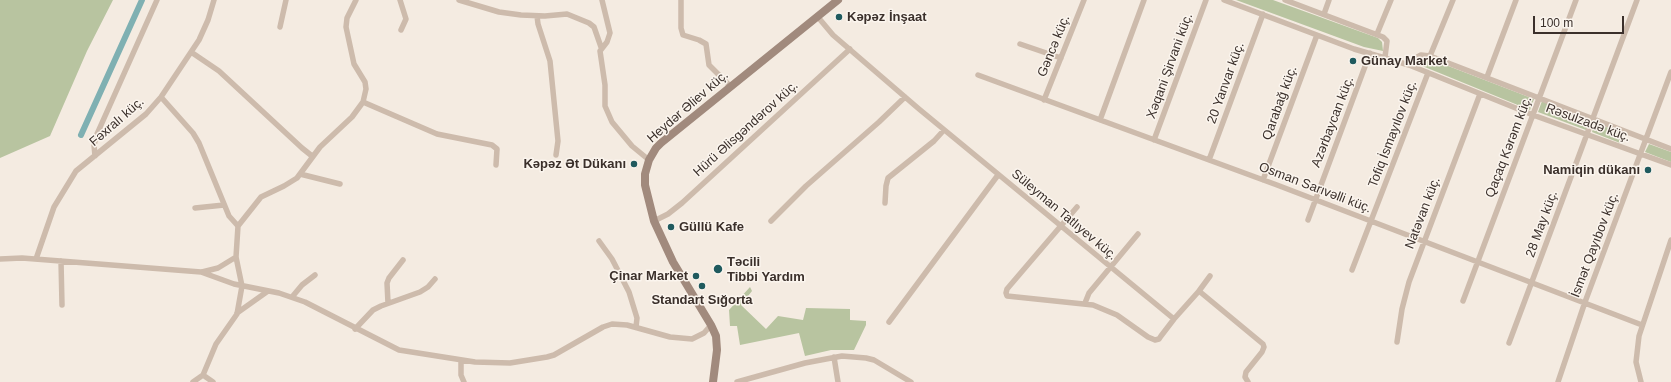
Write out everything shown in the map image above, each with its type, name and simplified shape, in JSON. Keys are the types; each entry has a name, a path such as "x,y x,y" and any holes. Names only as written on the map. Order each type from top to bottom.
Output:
{"main road":[{"name":"Heydər Əliev küç.","path":"714,382 717,342 711,325 673,262 654,221 645,185 649,160 656,148 661,143 835,1"}],"street":[{"path":"95,156 94,145 97,134 157,0"},
{"name":"Fəxralı küç.","path":"36,259 50,217 60,196 76,171 146,114 161,97 191,52 208,20 214,0"},
{"path":"280,27 286,0"},
{"path":"237,314 242,286 236,257 238,226 261,197 284,186 300,174 312,156 352,117 363,102 366,90 364,82 354,64 346,27 347,18 356,0"},
{"path":"400,0 406,19 400,30"},
{"path":"459,0 499,12 537,16 567,14 589,22 594,27 601,47 600,56 605,85 605,106 608,114 612,122 632,146 649,160"},
{"path":"601,47 606,42 610,33 602,0"},
{"path":"680,0 681,28 683,35 706,44 709,66 730,86"},
{"name":"Gəncə küç.","path":"1044,100 1084,0"},
{"path":"1100,120 1144,0"},
{"name":"Xəqani Şirvani küç.","path":"1154,140 1206,0"},
{"path":"1224,0 1317,35 1385,57 1388,41 1383,37 1285,0"},
{"path":"1324,14 1329,0"},
{"path":"1377,34 1391,0"},
{"path":"1430,56 1453,0"},
{"path":"1486,77 1516,0"},
{"name":"Qaçaq Kərəm küç.","path":"1463,301 1576,0"},
{"name":"28 May küç.","path":"1509,343 1637,0"},
{"name":"20 Yanvar küç.","path":"1209,160 1263,14"},
{"path":"537,16 538,24 550,61 558,141 556,156"},
{"name":"Süleyman Tatlıyev küç.","path":"817,16 834,35 905,97 1174,319"},
{"name":"Qarabağ küç.","path":"1263,180 1317,35"},
{"path":"1020,44 1061,58"},
{"name":"Hürü Əlisgəndərov küç.","path":"654,221 668,214 682,203 850,49"},
{"path":"191,52 219,71 312,156"},
{"name":"Azərbaycan küç.","path":"1308,220 1370,53"},
{"path":"1409,65 1412,60 1420,55 1430,56 1671,149"},
{"name":"Rəsulzadə küç.","path":"1385,57 1409,65 1533,115 1671,165"},
{"name":"İsmət Qayıbov küç.","path":"1558,382 1585,302 1671,72"},
{"name":"Tofiq İsmayılov küç.","path":"1352,270 1428,73"},
{"name":"Osman Sarıvəlli küç.","path":"978,75 1316,199 1642,325"},
{"name":"Natəvan küç.","path":"1396,342 1405,294 1423,240 1480,94"},
{"path":"161,97 193,133 199,143 229,216 238,226"},
{"path":"771,221 806,186 879,122 905,97"},
{"path":"363,102 437,134 492,144 497,149 496,165"},
{"path":"885,203 888,178 934,141 944,130"},
{"path":"300,174 340,184"},
{"path":"889,322 998,174"},
{"path":"195,208 224,205"},
{"path":"1077,207 1007,289 1007,296 1093,305 1117,315 1148,337 1155,340 1161,336 1210,276"},
{"path":"1085,303 1090,293 1138,234"},
{"path":"1641,382 1636,362 1642,325 1671,240"},
{"path":"599,241 612,259 629,292 637,318 636,328"},
{"path":"201,272 218,268 236,257"},
{"path":"0,259 36,259 201,272 242,286 268,290 292,297 400,350 461,360 510,363 547,357 554,355 603,327 620,324 670,337 692,339 704,333 711,325"},
{"path":"388,303 387,283 389,278 403,260"},
{"path":"61,261 62,305"},
{"path":"292,297 302,285 315,275"},
{"path":"355,329 373,310 420,292 428,287 435,279"},
{"path":"193,382 203,375 216,344 237,314 268,290"},
{"path":"1199,291 1263,344 1264,347 1262,352 1246,372 1245,377 1248,382"},
{"path":"834,357 838,382"},
{"path":"737,382 805,363 834,357 866,358 874,360 910,382"},
{"path":"461,360 461,375 464,382"},
{"path":"203,375 213,382"}],"green space":[{"path":"0,0 113,0 87,51 50,136 0,158"},
{"path":"1236,0 1273,0 1378,38 1382,42 1383,51 1364,47"},
{"path":"1424,59 1430,59 1534,99 1530,110 1415,63"},
{"path":"1542,101 1590,120 1586,130 1538,112"},
{"path":"1595,123 1623,133 1620,143 1592,132"},
{"path":"1649,144 1671,152 1671,162 1645,152"},
{"path":"750,287 752,291 741,305 766,329 778,316 803,320 806,308 850,309 850,320 866,321 866,325 854,350 831,350 805,356 799,333 740,345 737,326 730,326 729,310"}],"waterway":[{"path":"81,135 142,0"}],"place":[{"name":"Kəpəz İnşaat","path":"839,17"},
{"name":"Günay Market","path":"1353,61"},
{"name":"Kəpəz Ət Dükanı","path":"634,164"},
{"name":"Namiqin dükanı","path":"1648,170"},
{"name":"Güllü Kafe","path":"671,227"},
{"name":"Təcili Tibbi Yardım","path":"718,269"},
{"name":"Çinar Market","path":"696,276"},
{"name":"Standart Sığorta","path":"702,286"}]}
